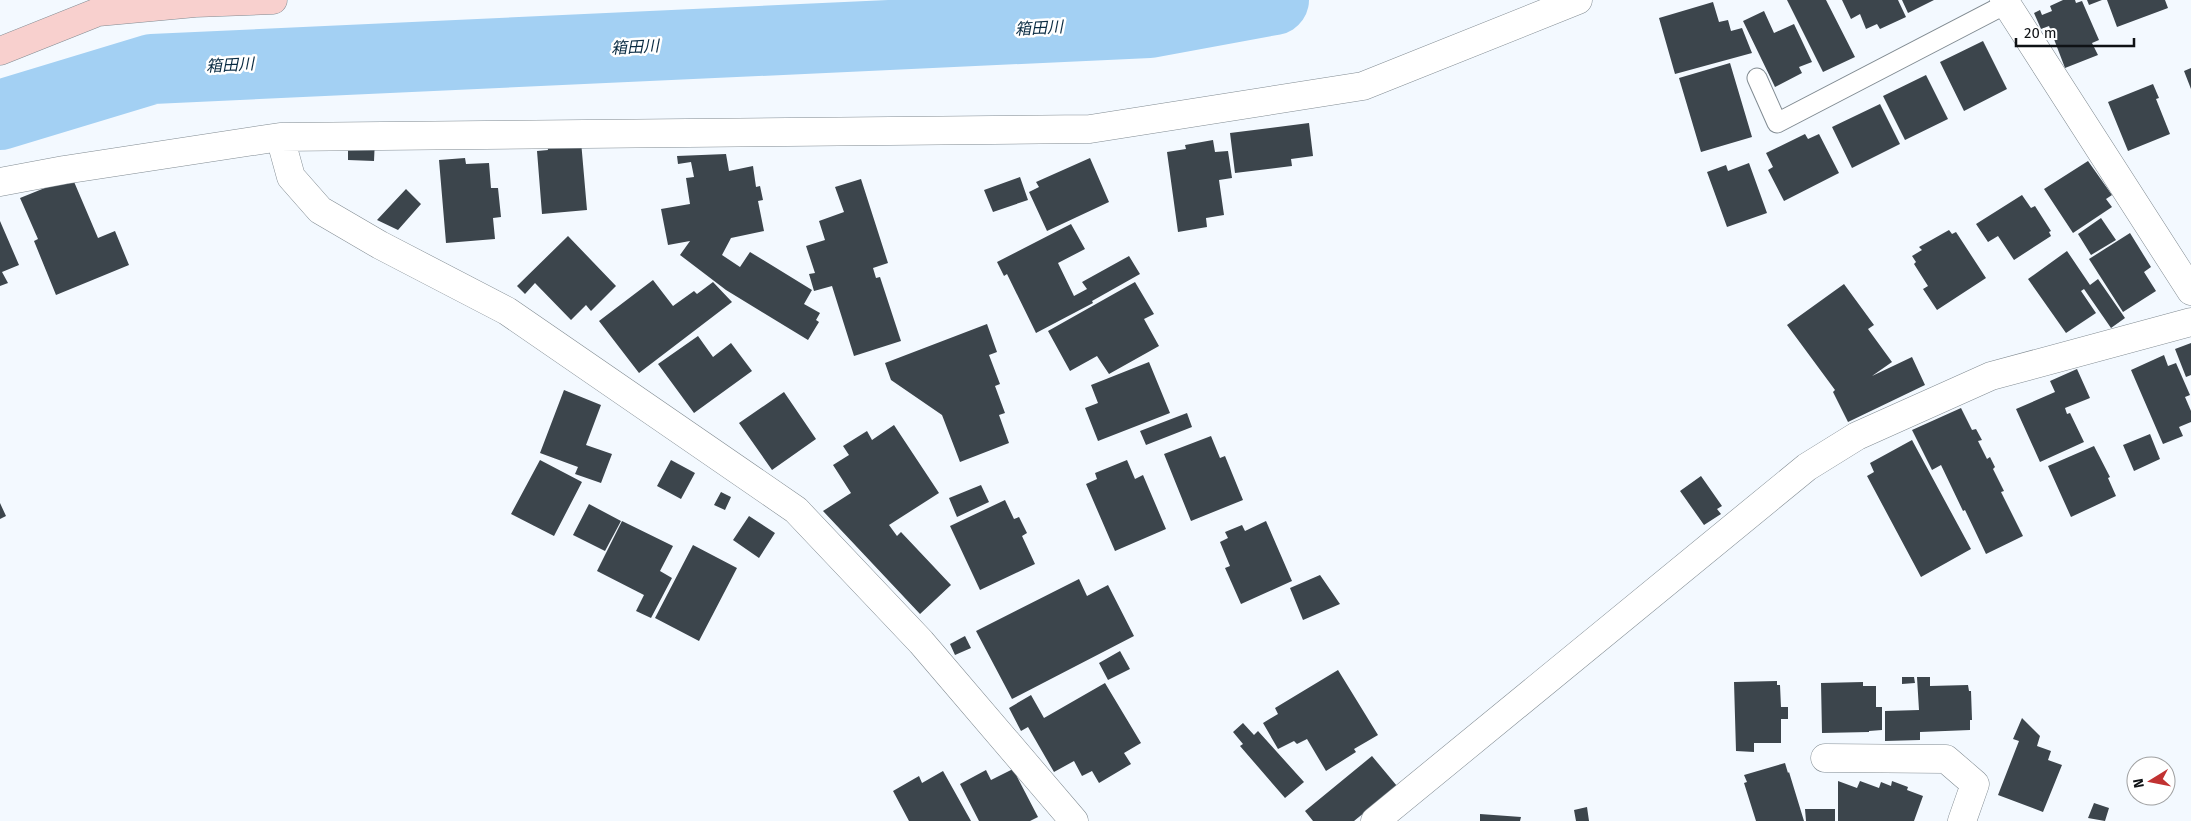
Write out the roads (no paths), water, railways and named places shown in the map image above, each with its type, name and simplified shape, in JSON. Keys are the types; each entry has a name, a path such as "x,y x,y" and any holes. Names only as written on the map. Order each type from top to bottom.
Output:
{"main road":[{"path":"0,51 95,6 273,0"}],"street":[{"path":"0,182 64,170 280,138 1090,129 1362,86 1578,0"},
{"path":"2005,2 2191,291"},
{"path":"280,138 291,177 320,210 380,245 507,311 796,510 922,642 1074,821"},
{"path":"1375,821 1807,467 1849,441 1991,376 2191,322"},
{"path":"1826,758 1946,759 1975,784 1962,821"}],"lane":[{"path":"1757,78 1777,123 2005,2"}],"waterway":[{"name":"箱田川","path":"0,115 152,69 1149,23 1274,0"}]}
